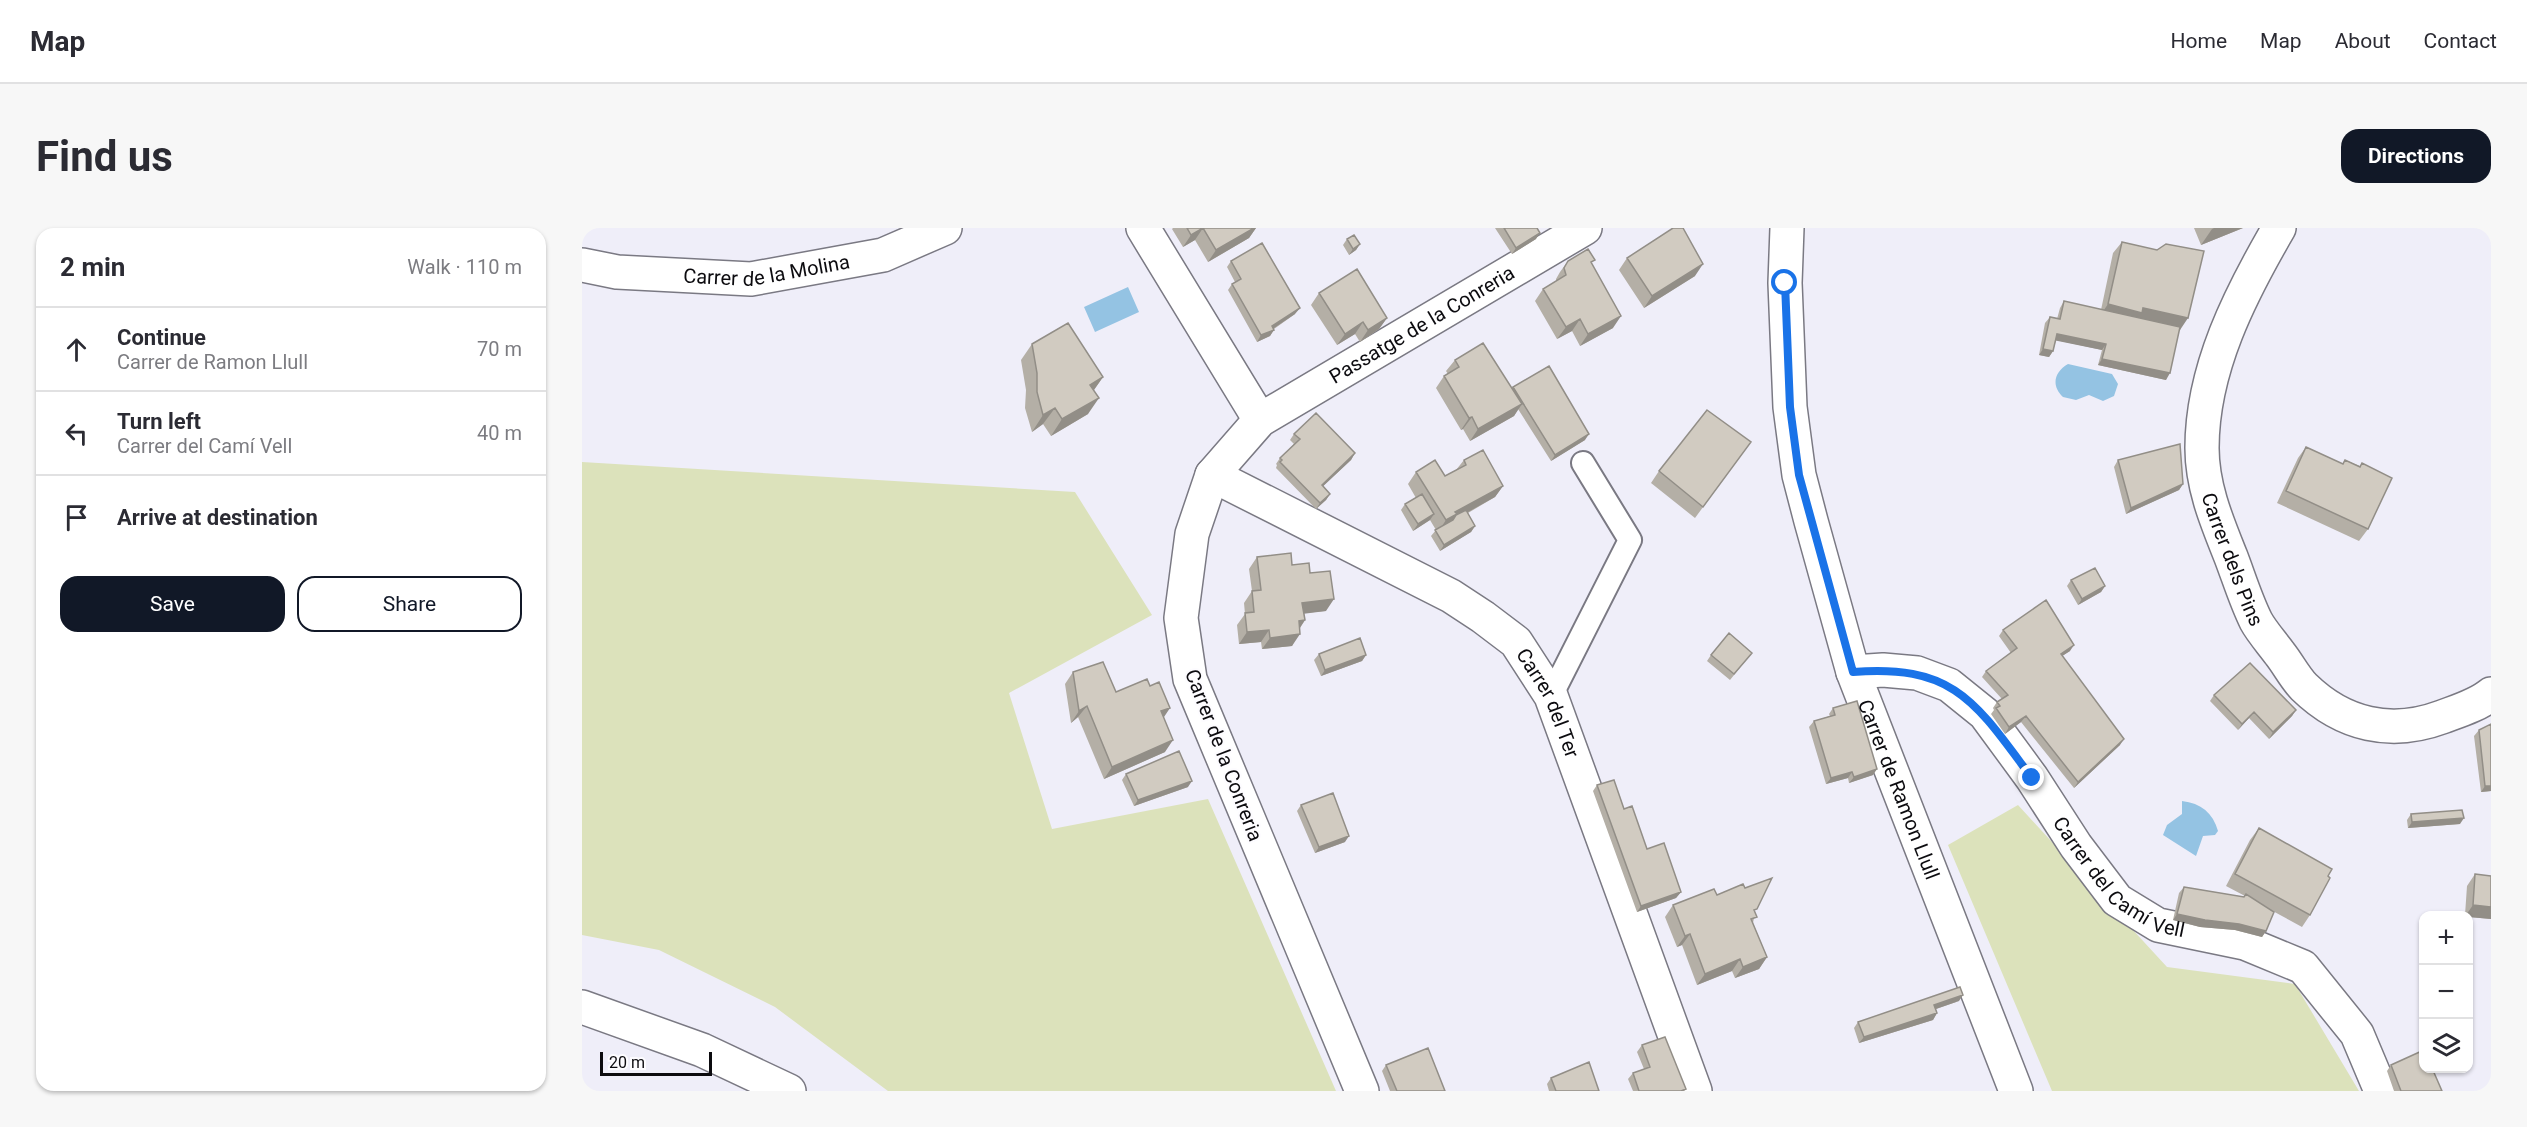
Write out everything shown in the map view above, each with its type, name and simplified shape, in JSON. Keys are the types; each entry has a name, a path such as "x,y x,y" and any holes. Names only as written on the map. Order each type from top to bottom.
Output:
{"main road":[{"name":"Carrer de la Molina","path":"582,265 617,272 751,279 884,255 945,228"},
{"path":"1143,228 1260,420"},
{"name":"Passatge de la Conreria","path":"1260,420 1585,228"},
{"name":"Carrer de Ramon Llull","path":"1787,228 1785,283 1790,407 1799,475 1853,672 2016,1091"},
{"name":"Carrer dels Pins","path":"2279,228 2261,259 2234,317 2212,369 2204,404 2202,450 2208,497 2257,621 2303,686 2332,708 2363,723 2393,727 2425,723 2460,711 2491,694"},
{"name":"Carrer de la Conreria","path":"1260,420 1212,476 1192,534 1181,618 1190,679 1362,1091"},
{"name":"Carrer del Ter","path":"1212,476 1451,596 1516,642 1551,696 1695,1091"},
{"name":"Carrer del Camí Vell","path":"1853,672 1883,670 1917,673 1949,685 1984,714 2032,778 2076,846 2117,900 2158,925 2245,943 2304,967 2357,1034 2381,1091"},
{"path":"582,1007 702,1050 789,1091"}],"lane":[{"path":"1551,696 1630,540 1583,463"}],"green space":[{"path":"582,462 1075,492 1152,615 1009,693 1052,829 1208,799 1336,1091 888,1091 775,1007 659,950 582,935"},
{"path":"2018,805 2167,967 2295,984 2359,1091 2052,1091 1948,845"}],"water":[{"path":"1128,287 1139,312 1095,332 1084,307"},
{"path":"2068,364 2112,374 2118,384 2114,396 2103,401 2089,395 2076,400 2063,397 2057,388 2056,379 2063,367"},
{"path":"2182,801 2195,804 2205,810 2213,819 2218,831 2215,835 2203,836 2196,856 2163,835 2167,825 2182,814"}],"building":[{"path":"1187,228 1203,228 1191,235"},
{"path":"1203,228 1254,228 1216,250"},
{"path":"1504,228 1537,228 1540,233 1516,248"},
{"path":"1673,228 1683,228 1703,264 1652,296 1627,258"},
{"path":"1354,235 1360,244 1353,249 1347,239"},
{"path":"2122,242 2157,250 2166,244 2204,251 2188,318 2143,308 2142,313 2108,304"},
{"path":"1262,243 1300,308 1272,326 1274,330 1261,335 1232,284 1241,279 1231,261"},
{"path":"1588,249 1595,260 1591,262 1621,316 1588,334 1580,319 1566,327 1543,289 1566,275 1564,268 1568,261"},
{"path":"1357,269 1387,318 1368,330 1363,322 1345,334 1319,293"},
{"path":"2064,301 2180,327 2170,373 2102,359 2106,344 2057,334 2053,351 2043,349 2050,317 2060,319"},
{"path":"1068,323 1103,377 1090,385 1099,398 1062,419 1055,408 1043,415 1037,392 1037,373 1032,344"},
{"path":"1483,343 1522,404 1478,429 1444,376 1459,367 1455,360"},
{"path":"1549,366 1589,434 1555,455 1513,387"},
{"path":"1707,410 1751,442 1703,507 1659,471"},
{"path":"1316,413 1355,453 1322,485 1330,494 1320,503 1280,462 1282,460 1280,458 1300,439 1294,434"},
{"path":"2180,444 2183,484 2131,508 2118,460"},
{"path":"2306,447 2343,464 2345,460 2360,467 2362,463 2392,478 2368,529 2286,491"},
{"path":"1483,450 1503,486 1455,512 1457,514 1446,520 1416,472 1435,460 1445,476 1466,465 1464,460"},
{"path":"1422,494 1434,514 1418,524 1405,504"},
{"path":"1466,510 1475,526 1444,545 1435,530"},
{"path":"1291,553 1292,565 1309,563 1310,573 1330,571 1334,599 1302,603 1305,620 1299,621 1300,634 1270,638 1269,630 1247,632 1245,613 1254,612 1252,591 1261,590 1257,557"},
{"path":"2095,568 2105,586 2082,599 2071,580"},
{"path":"2046,600 2074,645 2061,654 2124,739 2078,782 2026,716 2009,727 1996,708 2000,706 1997,702 2008,695 1986,671 2017,648 2003,630"},
{"path":"1729,633 1752,653 1734,674 1711,655"},
{"path":"1360,638 1366,655 1325,670 1319,654"},
{"path":"1103,662 1116,692 1147,679 1150,686 1159,682 1170,708 1161,711 1173,740 1112,767 1087,706 1079,711 1073,672"},
{"path":"2250,663 2296,710 2273,732 2254,712 2242,724 2214,695"},
{"path":"1857,701 1877,769 1854,777 1852,772 1831,778 1814,721 1835,715 1833,708"},
{"path":"2491,724 2491,786 2485,786 2479,730"},
{"path":"1179,751 1192,781 1138,800 1126,774"},
{"path":"1614,780 1624,809 1632,806 1647,849 1664,843 1681,892 1641,906 1597,785"},
{"path":"1333,793 1349,836 1319,847 1301,805"},
{"path":"2462,810 2464,818 2412,822 2411,814"},
{"path":"2259,828 2332,869 2328,876 2330,878 2310,915 2235,874"},
{"path":"2475,874 2491,876 2491,907 2473,905"},
{"path":"1772,878 1757,909 1754,910 1757,917 1751,919 1767,957 1743,967 1740,959 1705,974 1690,934 1685,936 1673,905 1714,889 1717,895 1743,884 1745,888"},
{"path":"2184,887 2244,897 2246,894 2274,912 2266,931 2239,924 2177,914"},
{"path":"1960,987 1963,995 1934,1005 1937,1013 1864,1037 1858,1022"},
{"path":"1665,1037 1686,1089 1639,1091 1633,1073 1650,1067 1642,1045"},
{"path":"1428,1048 1445,1091 1397,1091 1386,1065"},
{"path":"2419,1052 2419,1073 2434,1073 2442,1091 2401,1091 2391,1065"},
{"path":"1589,1062 1599,1091 1556,1091 1551,1078"}],"route":[{"path":"1785,283 1790,407 1799,475 1853,672 1883,670 1917,673 1949,685 1984,714 2032,778"}]}
